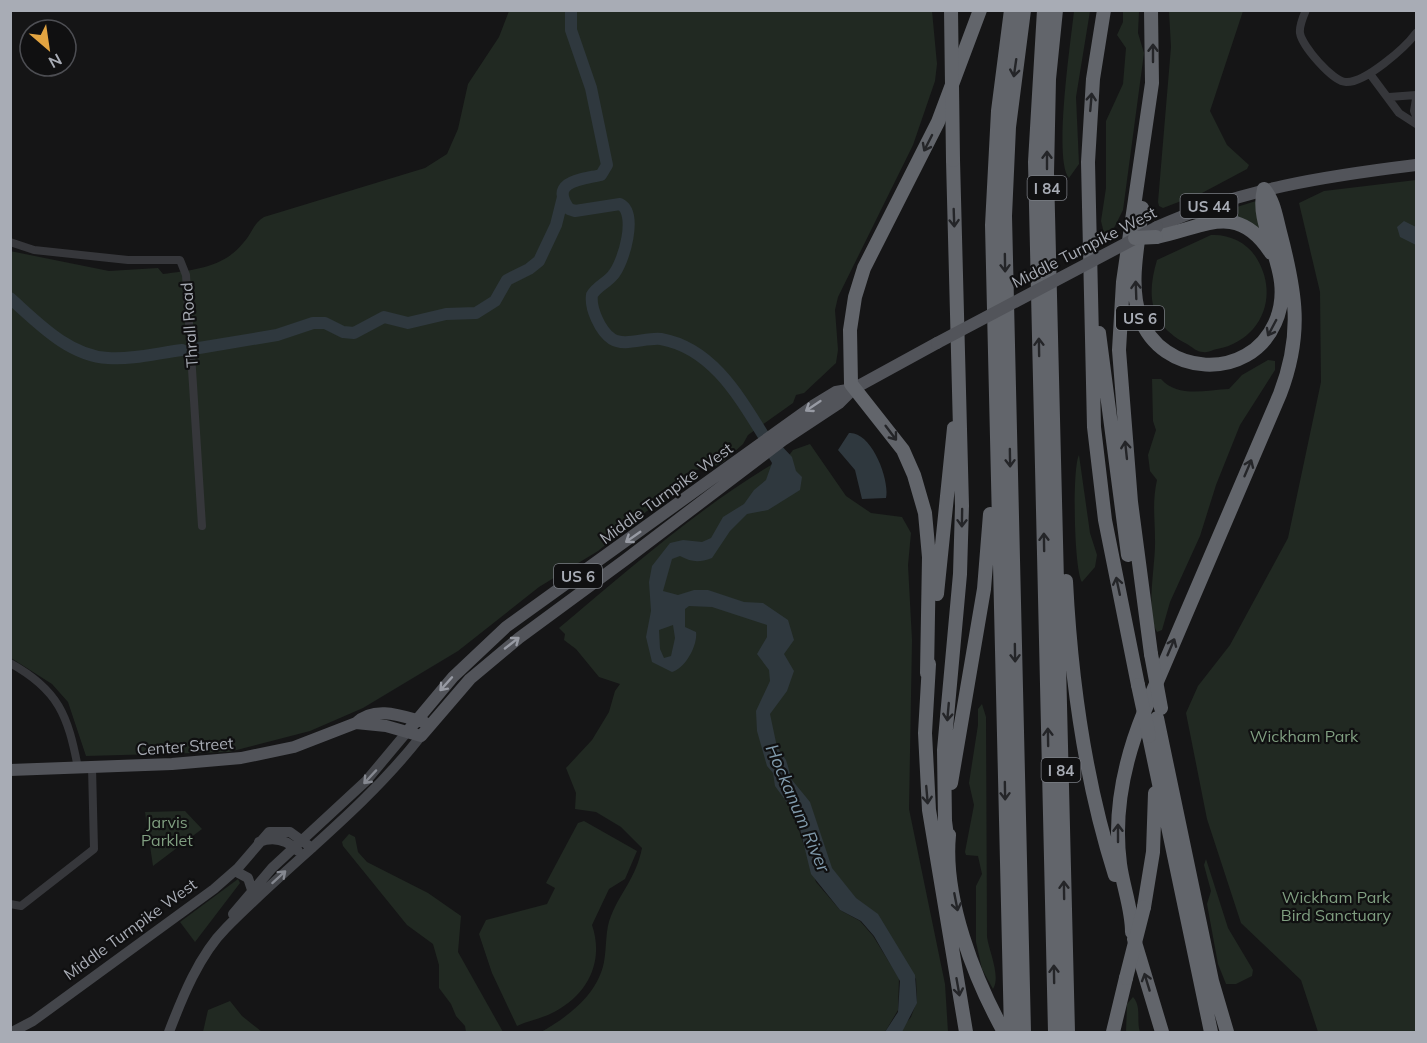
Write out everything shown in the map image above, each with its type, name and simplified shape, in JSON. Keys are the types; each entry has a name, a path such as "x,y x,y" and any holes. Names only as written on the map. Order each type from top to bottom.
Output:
{"highway":[{"path":"951,10 962,519 944,759 945,830 952,882 963,932 992,1010 1004,1032"},
{"path":"966,1032 930,820 925,750 929,544 914,475 899,444 853,388 849,372 849,344 859,283 879,234 938,122 980,10"},
{"path":"1011,10 1000,89 993,198 1011,1032"},
{"path":"1024,10 1010,117 1005,216 1024,1032"},
{"path":"1044,10 1035,162 1055,1032"},
{"name":"I 84","path":"1056,10 1049,89 1047,161 1068,1032"},
{"path":"1104,10 1090,112 1089,244 1096,455 1108,536 1211,1032"},
{"name":"US 6","path":"1135,238 1156,232 1209,222 1233,222 1247,228 1262,240 1280,271 1283,294 1275,324 1259,346 1240,359 1215,365 1189,363 1167,352 1150,336 1139,313 1135,284 1152,117 1151,10"},
{"path":"1149,660 1133,519 1119,350 1123,282 1150,95"},
{"path":"1132,932 1118,842 1119,803 1126,763 1158,680 1280,394 1293,351 1296,318 1293,283 1272,202 1264,189"},
{"path":"1264,189 1262,204 1280,271"},
{"path":"1089,244 1096,268 1108,410 1149,660 1184,850 1212,981 1227,1032"},
{"path":"927,673 954,428 958,355"},
{"path":"948,844 954,760 984,589 991,508 998,477"},
{"path":"1055,507 1064,548 1071,642 1082,728 1107,849 1162,1032"},
{"path":"1113,1032 1143,907 1155,836 1154,761"}],"main road":[{"name":"Middle Turnpike West","path":"1156,232 1215,204 1264,189 1302,180 1416,165"},
{"name":"Middle Turnpike West","path":"226,927 377,788 466,684 508,646 833,394 853,388 1135,238"},
{"name":"Middle Turnpike West","path":"12,1032 33,1021 235,871 268,833 290,832 298,843 366,781 459,670 506,627 684,508"},
{"name":"Center Street","path":"10,770 205,762 261,755 305,744 356,723 364,715 379,713 431,724"},
{"name":"Center Street","path":"356,723 382,726 421,736"},
{"path":"298,843 312,848"},
{"path":"298,843 303,856"},
{"path":"169,1032 196,974 234,912 298,843"},
{"path":"235,871 248,878 252,890"}],"street":[{"path":"1306,10 1300,33 1304,44 1332,77 1344,83 1357,81 1370,74 1416,33"},
{"path":"1370,74 1399,113 1416,124"},
{"path":"1389,97 1416,97 1416,116"},
{"name":"Thrall Road","path":"10,242 34,250 105,258 180,260 186,274 202,526"},
{"path":"10,663 54,694 64,712 78,768"},
{"path":"10,904 21,906 94,849 92,767"}],"green space":[{"path":"509,11 932,11 937,64 935,81 913,145 838,297 835,310 838,350 836,363 804,393 796,395 793,403 748,435 743,444 722,463 711,468 694,470 671,498 647,511 598,551 539,587 458,651 363,708 310,731 229,752 86,756 68,702 52,684 11,658 10,251 109,271 158,268 163,274 197,269 217,262 236,251 264,217 425,168 447,154 458,129 468,84 499,37"},
{"path":"1074,11 1090,11 1076,97 1079,164 1069,178 1064,167 1063,125"},
{"path":"1123,11 1139,11 1138,33 1144,53 1123,210 1113,230 1104,233 1101,221 1106,188 1106,121 1123,84 1126,48 1117,35 1123,22"},
{"path":"1169,11 1243,11 1210,111 1227,145 1249,165 1247,169 1202,193 1163,208 1158,202 1171,47"},
{"name":"Wickham Park","path":"1416,180 1416,1032 1318,1032 1301,980 1241,923 1207,819 1186,713 1198,686 1230,645 1288,538 1321,382 1320,292 1299,203 1324,191"},
{"path":"1256,201 1267,236 1220,215 1224,211"},
{"path":"1211,235 1232,238 1249,248 1264,273 1266,302 1255,327 1245,337 1232,344 1205,352 1195,349 1165,328 1154,309 1152,286 1157,260"},
{"path":"1268,360 1275,361 1275,370 1240,425 1216,485 1200,536 1170,602 1162,630 1157,632 1151,600 1155,550 1154,503 1157,480 1150,471 1148,455 1156,430 1153,421 1152,379 1161,379 1175,389 1184,391 1229,389 1242,375"},
{"path":"810,444 846,496 871,513 902,517 911,533 908,565 912,640 909,809 945,984 948,1032 898,1032 911,1017 917,1001 916,979 851,905 810,832 791,806 816,882 840,910 860,921 873,936 899,978 898,1010 885,1032 541,1032 571,1012 589,994 601,974 609,921 636,868 642,848 621,827 596,812 575,809 576,793 566,768 592,740 609,712 615,691 620,684 599,677 576,649 564,640 565,634 559,628 700,513 793,450"},
{"path":"1079,455 1090,533 1097,555 1095,567 1082,582 1077,559 1075,519 1075,479"},
{"path":"982,704 986,717 987,937 996,978 993,989 982,969 976,942 976,886 982,874 978,856 966,855 965,852 974,805 969,783 978,725 978,709"},
{"name":"Jarvis Parklet","path":"185,811 202,829 153,866 145,812"},
{"path":"584,821 637,851 625,879 609,889 592,925 595,938 595,963 585,985 568,1004 517,1026 492,973 479,934 486,920 547,904 555,888 546,883 578,823"},
{"path":"349,834 355,837 358,852 367,862 428,893 461,916 458,952 503,1032 466,1032 465,1026 439,988 439,965 433,944 407,925 343,846 342,842"},
{"path":"1206,859 1228,928 1253,970 1252,976 1236,984 1226,984 1218,964 1207,904 1211,891 1204,865"},
{"path":"238,879 240,883 195,942 180,922"},
{"path":"1133,997 1138,1010 1140,1032 1126,1032 1127,1004"},
{"path":"230,1001 242,1016 262,1032 203,1032 208,1010"}],"water":[{"path":"1404,221 1416,227 1416,245 1400,237 1397,227"},
{"path":"849,433 857,434 865,440 877,458 885,480 886,498 862,499 855,470 838,450"},
{"path":"779,443 792,457 796,471 802,477 800,490 768,510 747,514 730,531 712,558 692,561 680,556 672,559 663,591 678,595 694,590 708,590 744,602 763,603 788,620 794,640 784,654 794,671 787,691 770,714 777,747 786,760 792,780 810,802 832,868 856,898 878,914 915,975 917,1003 902,1032 885,1032 898,1012 900,981 874,936 861,921 840,910 811,874 800,829 791,808 775,786 773,773 767,766 757,731 756,711 770,681 769,670 757,654 767,637 767,625 712,607 689,606 685,609 685,627 696,632 695,643 690,656 682,666 672,672 652,662 646,637 651,611 649,582 652,566 670,543 683,540 702,542 711,538 723,517 744,504 754,490 766,480 772,463 766,453","holes":["673,625 675,638 671,656 664,658 660,649 659,630"]}],"waterway":[{"name":"Hockanum River","path":"571,10 571,30 591,88 607,165 601,175 571,183 563,192 564,199 569,209 575,211 620,204 625,209 629,227 625,249 617,269 611,278 592,295 597,319 604,331 617,341 661,339 681,345 698,354 727,382 772,449"},
{"path":"199,348 277,335 313,323 325,323 343,332 354,333 384,317 408,323 446,314 476,313 495,301 507,280 539,261 556,225 563,197"},
{"path":"10,298 55,337 67,345 94,356 126,358 182,350"}],"park label":[{"name":"Wickham Park Bird Sanctuary","path":"1336,906"}]}
